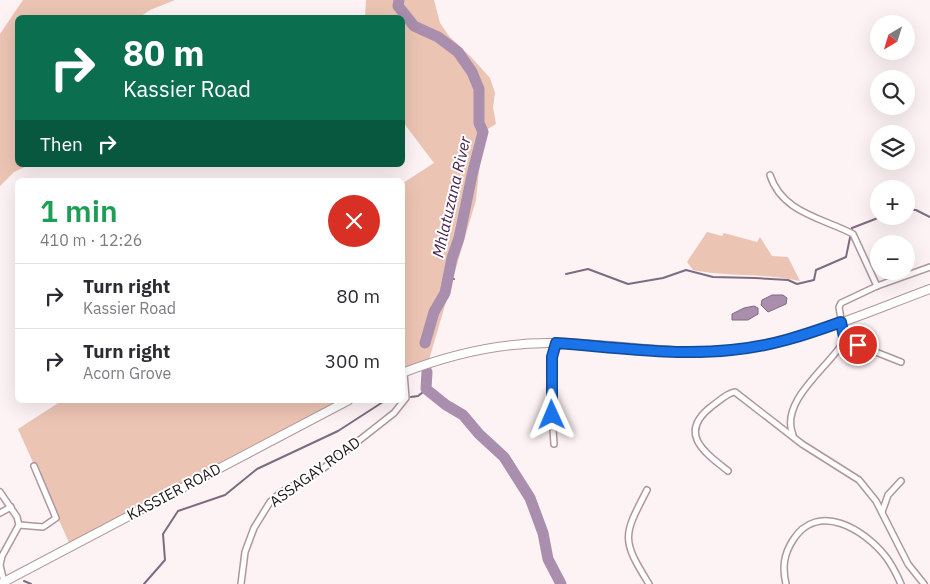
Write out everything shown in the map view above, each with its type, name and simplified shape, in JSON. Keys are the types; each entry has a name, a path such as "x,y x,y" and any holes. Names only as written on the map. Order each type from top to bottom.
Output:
{"main road":[{"path":"405,372 445,357 485,348 556,343 679,352 732,350 780,342 930,290"},
{"name":"KASSIER ROAD","path":"2,583 343,403"}],"street":[{"path":"770,175 773,184 792,205 813,218 853,234 877,286"},
{"path":"793,435 790,422 805,387 836,353 844,337 839,308 841,303 877,286 930,266"},
{"path":"844,337 858,345 901,362"},
{"path":"554,444 551,401 552,357 556,343"},
{"path":"728,472 699,447 695,430 704,413 732,392 739,393 810,450 859,480 871,494 882,512 908,564 924,584"},
{"name":"ASSAGAY ROAD","path":"241,584 245,552 254,528 266,506 280,493 321,470 394,414 402,403"},
{"path":"19,525 41,527 56,518 34,466"},
{"path":"882,512 888,495 901,481"},
{"path":"647,490 630,523 627,536 629,551 649,584"},
{"path":"0,492 17,516 19,525 2,556 0,565 2,583"},
{"path":"0,513 11,507"},
{"path":"786,584 784,560 792,542 805,526 815,520 825,519 845,526 868,540 885,556 901,584"}],"shaded area":[{"path":"23,0 175,0 150,10 143,15 15,15 15,167 25,167 14,172 0,186 0,34"},
{"path":"366,0 434,0 440,23 449,36 490,78 495,93 493,107 496,124 483,132 476,200 428,363 405,375 405,182 434,163 405,125 405,15 365,15"},
{"path":"707,232 722,236 724,233 757,242 760,237 772,256 788,257 800,281 693,270 687,262"},
{"path":"772,295 783,295 787,298 786,304 768,312 761,305 762,300"},
{"path":"754,306 758,308 758,314 748,320 732,320 732,314 744,308"},
{"path":"58,403 349,403 71,547 18,429"}],"waterway":[{"name":"Mhlatuzana River","path":"399,0 398,6 414,26 438,37 458,52 472,72 479,89 479,123 483,132 445,293 434,312 425,343"},
{"path":"915,210 930,217"},
{"path":"566,274 588,269 628,284 663,278 686,270 713,277 788,280 797,284 814,280 816,270 846,257 852,228 870,221"},
{"name":"Mhlatuzana River","path":"447,278 454,279"},
{"name":"Mhlatuzana River","path":"427,372 426,389 446,405 463,415 479,434 504,457 530,498 543,533 548,559 561,584"},
{"path":"411,397 418,396 427,389"},
{"path":"144,584 165,560 163,534 178,511 225,495 257,469 338,431 381,403"},
{"path":"24,581 31,584"}],"route":[{"path":"552,415 552,357 556,343 679,352 732,350 780,342 841,322 844,337 858,345"}]}
